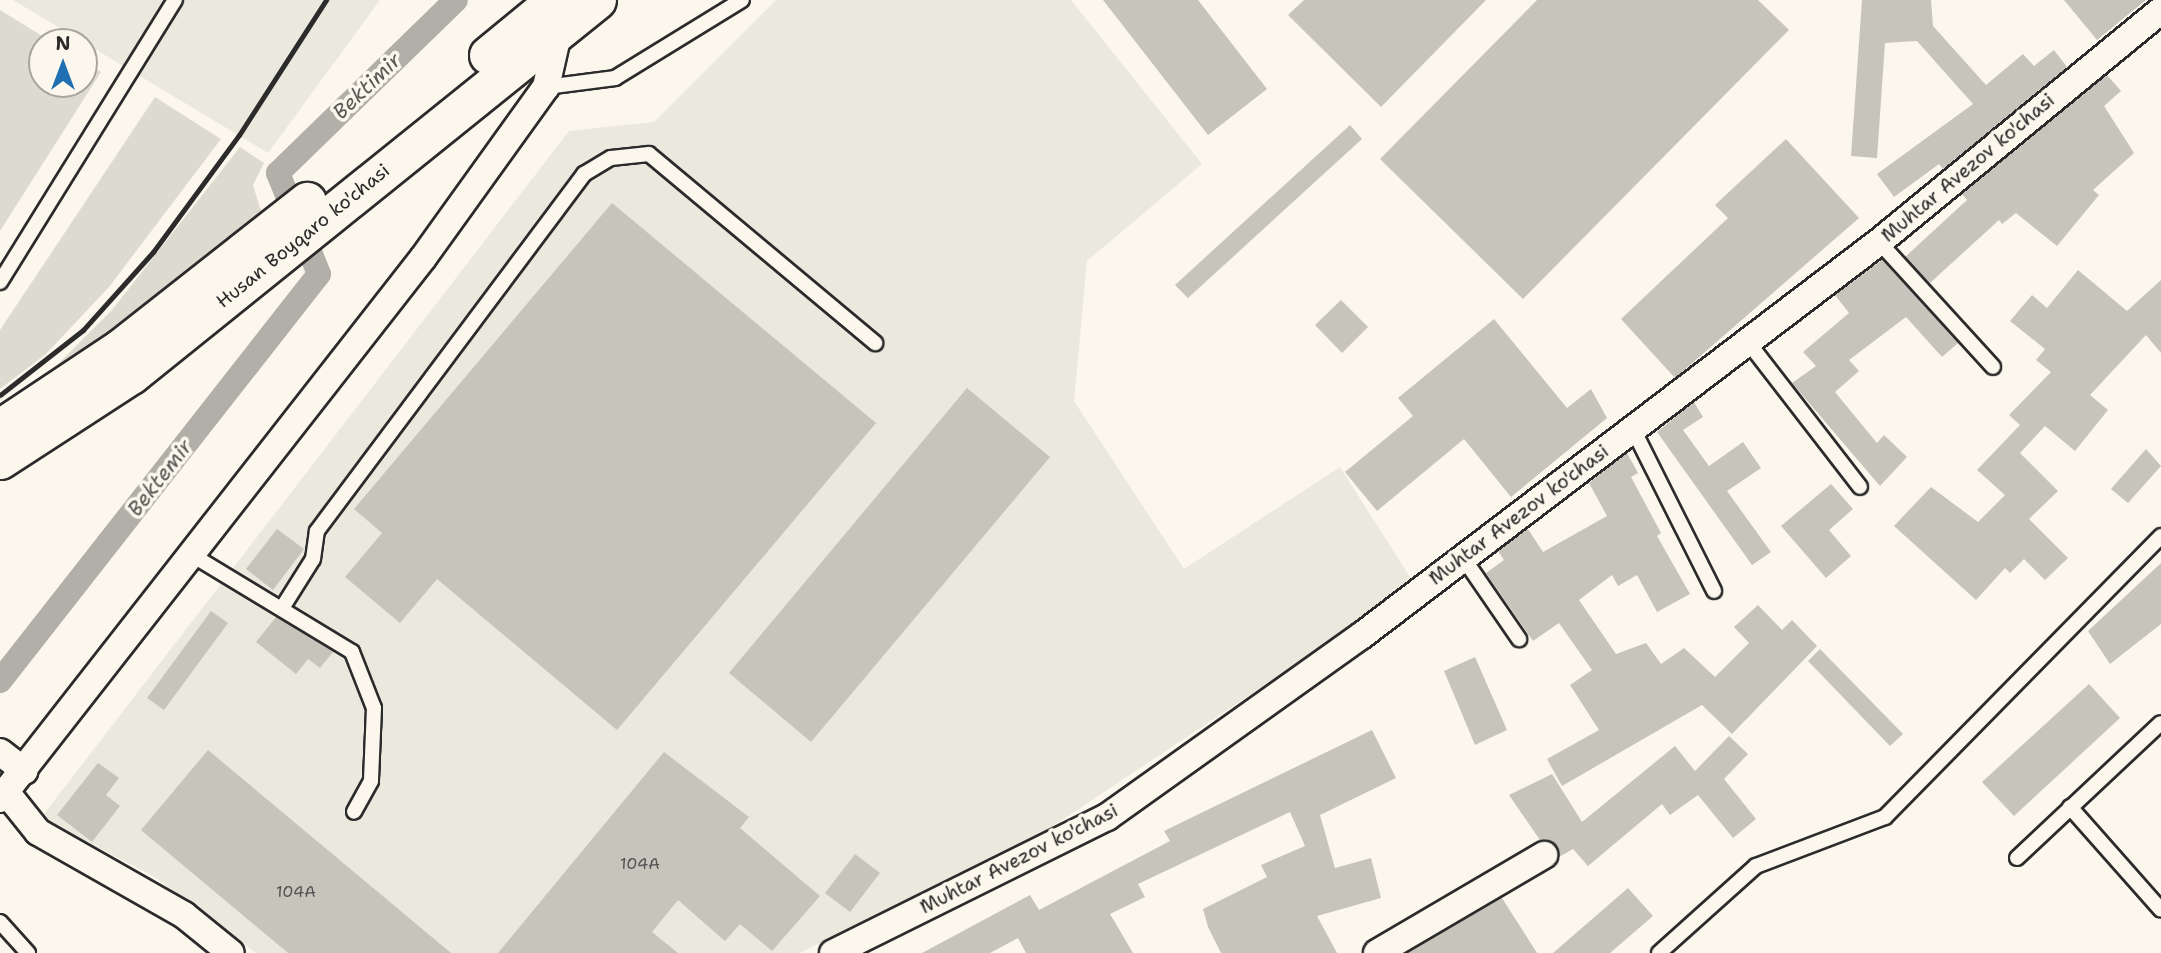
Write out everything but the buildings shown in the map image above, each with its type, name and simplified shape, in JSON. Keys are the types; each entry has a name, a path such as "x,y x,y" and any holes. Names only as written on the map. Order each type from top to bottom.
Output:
{"main road":[{"name":"Husan Boyqaro ko'chasi","path":"0,428 72,384 259,255 557,15 597,0"},
{"name":"Husan Boyqaro ko'chasi","path":"0,460 121,382 259,255"}],"street":[{"name":"Muhtar Avezov ko'chasi","path":"833,953 1107,817 1633,429 1880,242 2161,10"},
{"path":"231,953 184,915 38,831 3,795 423,258 545,87 557,15"},
{"path":"0,752 24,771"},
{"path":"1377,953 1544,855"}],"lane":[{"path":"0,282 175,0"},
{"path":"545,87 615,78 742,0"},
{"path":"284,606 313,559 317,531 584,174 611,158 649,155 875,343"},
{"path":"1880,242 1993,367"},
{"path":"1748,342 1860,487"},
{"path":"1633,429 1714,591"},
{"path":"1659,953 1756,866 1885,817 2161,537"},
{"path":"192,555 284,606 352,652 374,708 371,781 354,812"},
{"path":"1462,556 1519,639"},
{"path":"2017,858 2161,723"},
{"path":"2070,807 2161,910"},
{"path":"0,922 28,953"}],"shaded area":[{"path":"13,0 380,0 268,153 98,51 98,28 60,28"},
{"path":"776,0 1071,0 1202,164 1087,261 1074,401 1184,569 1340,467 1415,585 1047,830 800,953 256,953 155,877 41,818 569,131 654,122"},
{"path":"0,10 29,28 28,98 84,98 0,231"},
{"path":"155,97 221,139 109,287 46,354 0,389 0,330"},
{"path":"240,147 264,163 253,185 261,211 56,377 0,411 0,404 51,371 112,310"}],"waterway":[{"name":"Bektemir","path":"0,681 319,274 278,173 456,0"}],"railway":[{"path":"0,395 83,330 153,252 239,135 326,0"}],"water label":[{"name":"Bektimir","path":"367,86"}]}
